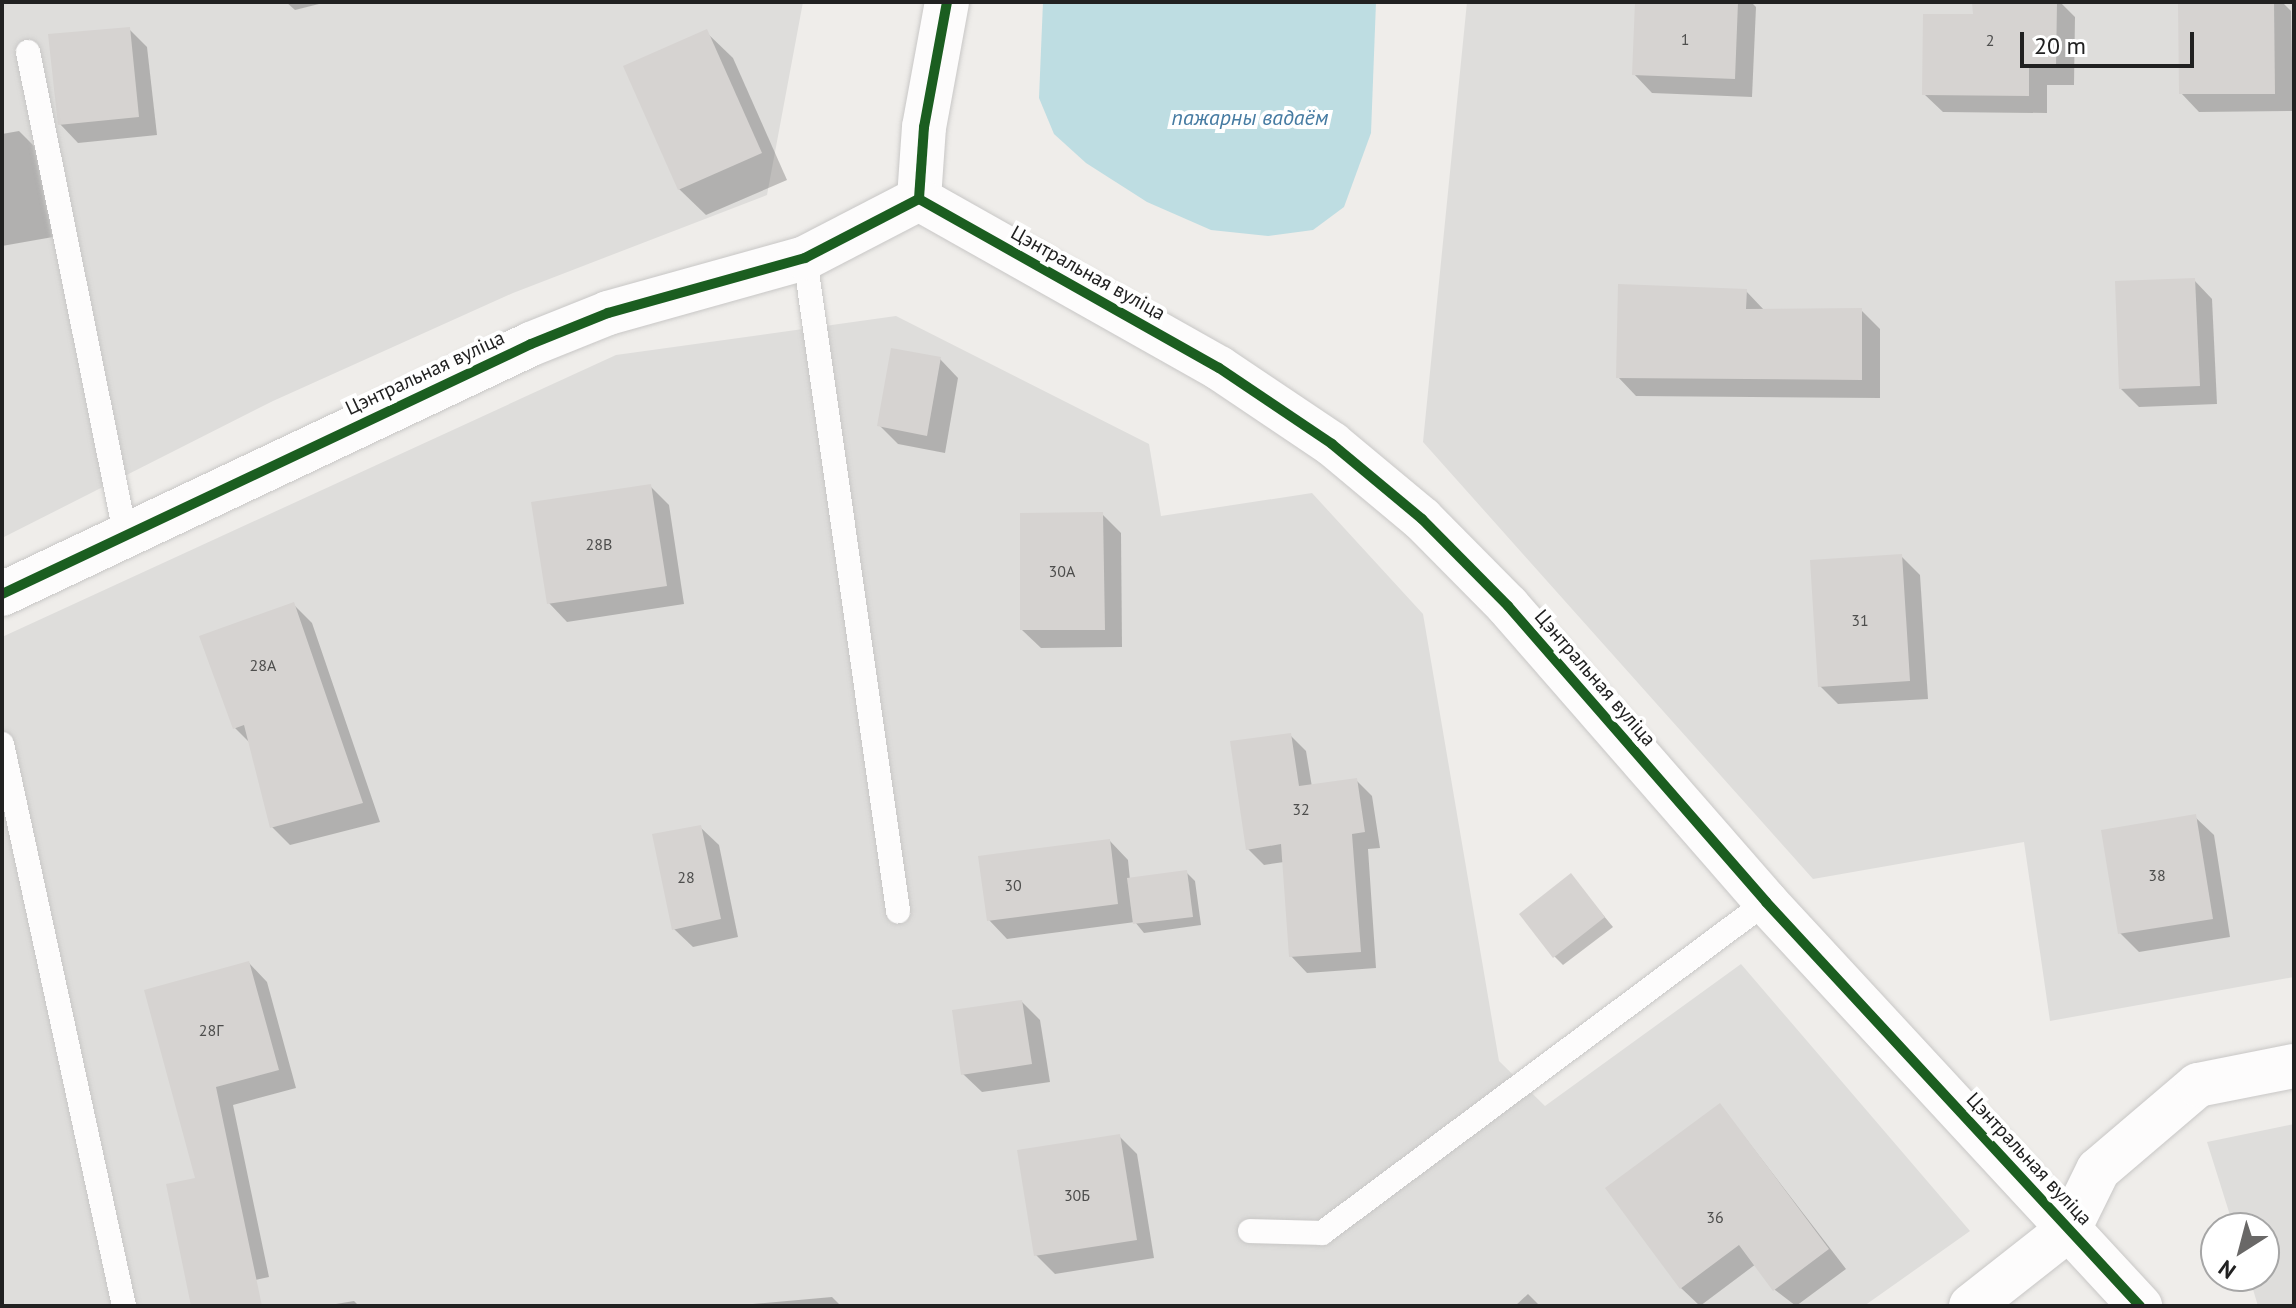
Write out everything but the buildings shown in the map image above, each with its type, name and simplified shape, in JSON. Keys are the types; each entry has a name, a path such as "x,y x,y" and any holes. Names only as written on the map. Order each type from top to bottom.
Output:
{"street":[{"path":"919,199 924,127 947,2"},
{"name":"Цэнтральная вуліца","path":"2,594 531,344 608,313 805,258 919,199 1219,368 1332,444 1422,519 1508,606 1766,902 2140,1306"},
{"path":"1971,1306 2069,1229 2098,1170 2198,1085 2294,1066"}],"lane":[{"path":"28,52 125,535"},
{"path":"805,258 898,911"},
{"path":"2,744 124,1306"},
{"path":"1250,1231 1322,1233 1766,902"}],"shaded area":[{"path":"2,2 803,2 767,195 513,293 273,401 2,538"},
{"path":"1467,2 2294,2 2294,977 2050,1021 2024,842 1813,879 1423,442"},
{"path":"896,316 1149,444 1161,516 1312,493 1423,614 1499,1061 1545,1106 1741,964 1970,1231 1864,1306 2,1306 2,637 616,355"},
{"path":"2294,1124 2294,1306 2258,1306 2254,1292 2280,1292 2280,1212 2229,1212 2207,1142"}],"water":[{"name":"пажарны вадаём","path":"1043,2 1376,2 1371,133 1344,207 1313,230 1268,236 1211,230 1147,202 1086,163 1054,134 1039,98"}],"cycle path":[{"path":"947,2 924,127 919,199 1219,368 1332,444 1422,519 1508,606 1766,902 2140,1306"},
{"path":"2,594 531,344 608,313 805,258 919,199"}]}
